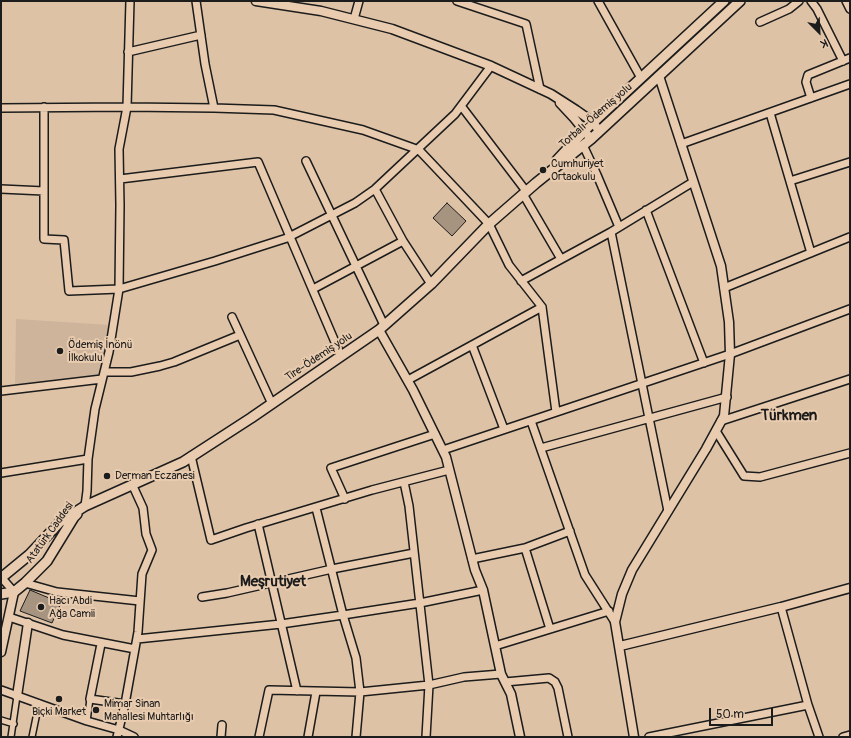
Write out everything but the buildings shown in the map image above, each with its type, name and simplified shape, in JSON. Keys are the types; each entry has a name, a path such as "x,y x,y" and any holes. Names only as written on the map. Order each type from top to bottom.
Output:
{"main road":[{"name":"Torbalı-Ödemiş yolu","path":"536,183 593,122 724,1"},
{"name":"Torbalı-Ödemiş yolu","path":"536,183 600,131 740,1"},
{"name":"Tire-Ödemiş yolu","path":"85,506 183,462 272,404 382,328 430,284 489,224 536,183"},
{"name":"Atatürk Caddesi","path":"1,578 29,555 60,522 85,506"},
{"name":"Atatürk Caddesi","path":"14,592 47,561 74,517 85,506"},
{"path":"1,594 14,592"}],"street":[{"path":"85,506 88,491 88,459 95,409 108,352 119,289 119,150 127,107 130,1"},
{"path":"196,1 214,108"},
{"path":"256,1 321,11 392,29 491,66 551,94 593,122 600,131"},
{"path":"354,20 359,1"},
{"path":"457,1 526,24 540,89"},
{"path":"598,1 642,78"},
{"path":"760,22 789,9 799,1"},
{"path":"811,1 847,59 808,75 806,82 811,98"},
{"path":"846,1 850,9"},
{"path":"128,52 201,35"},
{"path":"44,107 44,239 64,240 69,291 119,289 290,237 355,203 375,189 419,150 462,107 491,66"},
{"path":"615,622 622,594 632,570 716,431 724,416 727,397 730,354 729,322 721,266 659,76"},
{"path":"681,144 850,84"},
{"path":"551,94 574,118 591,139"},
{"path":"1,108 127,107 274,110 363,130 419,150 489,224 509,265 542,307 556,412"},
{"path":"462,107 524,193 561,259"},
{"path":"770,113 811,253"},
{"path":"583,145 598,175 618,227"},
{"path":"306,161 356,266 382,328 446,457 472,558 483,590 501,674 512,694 520,737"},
{"path":"120,179 258,162 341,356"},
{"path":"790,181 850,162"},
{"path":"521,280 611,232 693,182"},
{"path":"1,189 44,191"},
{"path":"375,189 403,240 430,284"},
{"path":"646,210 704,363"},
{"path":"611,232 668,510"},
{"path":"724,288 850,237"},
{"path":"312,289 403,240"},
{"path":"408,380 542,307"},
{"path":"442,450 704,363 850,309"},
{"path":"232,317 272,404"},
{"path":"1,391 131,372 160,366 240,336"},
{"path":"472,345 504,429"},
{"path":"721,421 850,379"},
{"path":"541,448 727,397"},
{"path":"531,420 585,575 615,622 634,737"},
{"path":"716,431 744,476 760,477 850,453"},
{"path":"345,499 331,468 435,434"},
{"path":"192,456 211,540 258,524 449,470"},
{"path":"1,474 88,459"},
{"path":"404,482 414,553 429,685 426,737"},
{"path":"118,734 137,639 142,574 152,550 146,534 143,508 132,484"},
{"path":"316,508 343,615 356,658 360,692 356,737"},
{"path":"258,524 297,692"},
{"path":"472,558 525,548 570,531"},
{"path":"525,548 550,629"},
{"path":"202,597 414,553"},
{"path":"1,578 14,592 2,648"},
{"path":"25,583 56,592 140,601"},
{"path":"620,646 781,607 850,588"},
{"path":"137,639 281,624 420,603 483,590"},
{"path":"781,607 808,705 819,737"},
{"path":"495,646 609,612"},
{"path":"9,617 63,635 101,644 135,649"},
{"path":"12,737 28,624"},
{"path":"87,721 101,644"},
{"path":"259,737 269,690 297,692 360,692 429,685 464,677 501,674"},
{"path":"505,682 549,678 554,682 558,688 568,737"},
{"path":"1,690 87,721 118,734 134,737"},
{"path":"308,737 316,692"},
{"path":"90,699 125,704"},
{"path":"32,737 39,703"},
{"path":"649,737 808,705"},
{"path":"1,720 14,724"},
{"path":"221,737 222,725"},
{"path":"843,737 850,735"}],"shaded area":[{"name":"Ödemiş İnönü İlkokulu","path":"16,319 110,325 100,376 15,387"}],"place":[{"name":"Cumhuriyet Ortaokulu","path":"543,170"},
{"name":"Ödemiş İnönü İlkokulu","path":"60,351"},
{"name":"Derman Eczanesi","path":"107,476"},
{"name":"Hacı Abdi Ağa Camii","path":"41,607"},
{"name":"Biçki Market","path":"59,699"},
{"name":"Mimar Sinan Mahallesi Muhtarlığı","path":"96,710"}],"district":[{"name":"Türkmen","path":"789,416"},
{"name":"Meşrutiyet","path":"273,582"}]}
